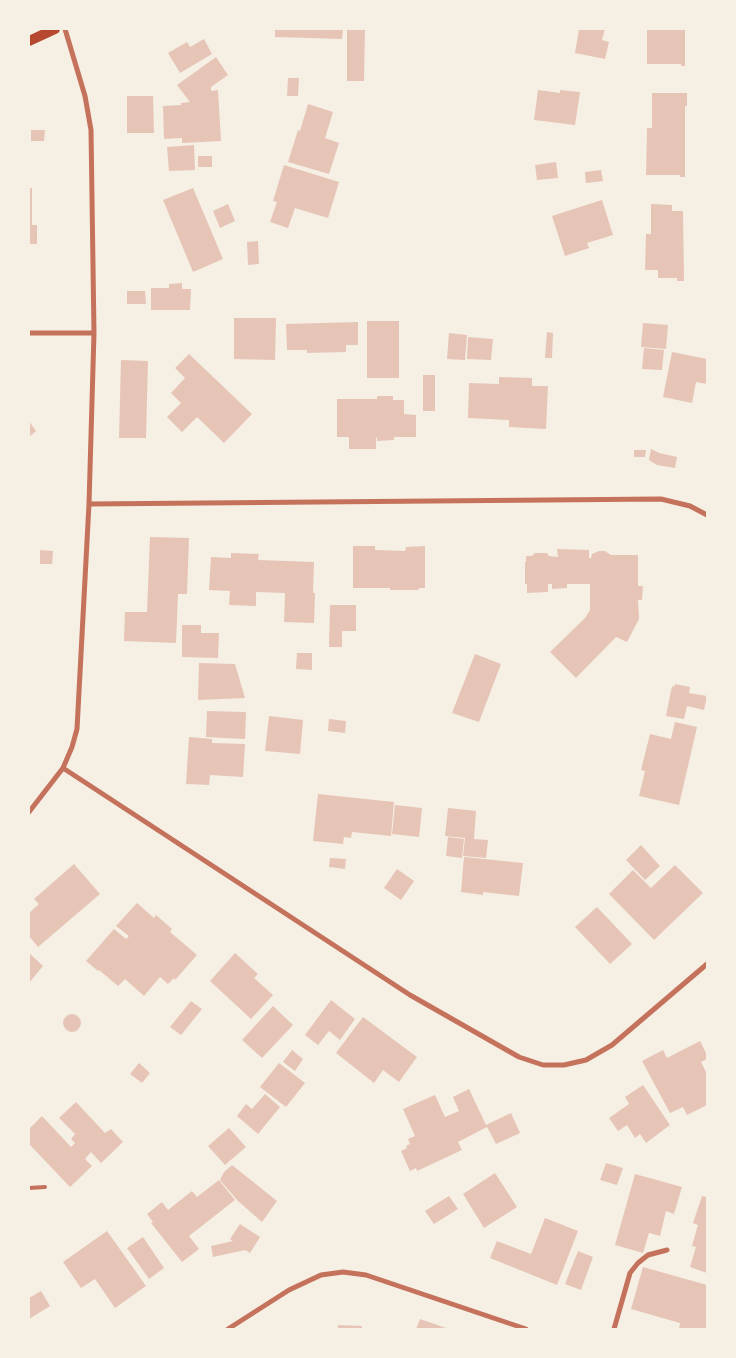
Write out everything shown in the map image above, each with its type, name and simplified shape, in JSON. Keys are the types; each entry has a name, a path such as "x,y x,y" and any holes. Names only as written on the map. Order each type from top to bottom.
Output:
{"main road":[{"path":"29,41 55,29"}],"street":[{"path":"29,812 63,768 72,748 77,728 89,504 94,333 91,130 85,96 65,29"},
{"path":"29,333 94,333"},
{"path":"89,504 662,499 690,506 707,515"},
{"path":"63,768 410,995 519,1057 543,1065 564,1065 586,1060 612,1046 707,964"},
{"path":"614,1329 630,1273 648,1255 667,1250"},
{"path":"228,1329 289,1290 321,1275 343,1272 366,1275 526,1329"}],"lane":[{"path":"29,1188 45,1187"}],"building":[{"path":"275,29 343,29 342,39 275,37"},
{"path":"347,29 365,29 364,81 347,81"},
{"path":"579,29 605,29 602,40 609,42 605,59 575,53"},
{"path":"647,29 685,29 685,66 681,66 681,64 647,64"},
{"path":"204,39 212,54 180,73 168,53 187,42 190,47"},
{"path":"216,57 228,75 211,87 211,91 218,90 221,141 182,143 182,138 164,139 163,106 181,105 181,103 190,102 177,85"},
{"path":"288,78 299,78 298,96 287,96"},
{"path":"538,90 560,93 560,90 580,92 575,125 534,120"},
{"path":"652,93 687,93 687,106 685,106 685,177 680,177 680,175 646,175 647,128 652,128"},
{"path":"127,96 153,96 154,133 127,133"},
{"path":"308,104 333,112 325,138 339,143 329,174 288,162"},
{"path":"31,130 45,130 44,141 31,141"},
{"path":"194,145 195,170 169,171 167,147"},
{"path":"198,156 212,156 212,167 198,167"},
{"path":"556,162 558,178 537,180 535,165"},
{"path":"284,165 339,182 328,218 295,208 288,228 270,222 277,202 273,201"},
{"path":"601,170 603,181 586,183 585,172"},
{"path":"29,188 32,188 32,225 37,225 37,244 29,244"},
{"path":"193,188 223,259 193,272 163,200"},
{"path":"602,200 613,235 587,243 589,248 565,256 552,216"},
{"path":"228,204 235,221 220,228 213,211"},
{"path":"651,204 672,205 672,211 683,211 684,281 677,281 677,278 658,278 658,270 645,270 646,234 651,234"},
{"path":"258,241 259,264 248,265 247,242"},
{"path":"182,283 182,289 191,289 190,310 151,310 151,288 169,288 169,284"},
{"path":"127,291 145,291 146,304 127,304"},
{"path":"234,318 276,318 275,360 234,359"},
{"path":"367,321 399,321 399,378 367,378"},
{"path":"358,322 358,345 346,345 346,352 307,353 307,350 287,350 286,324"},
{"path":"643,323 668,325 666,349 641,347"},
{"path":"547,332 553,333 552,358 545,358"},
{"path":"449,333 467,335 465,360 447,359"},
{"path":"468,337 493,339 491,360 467,359"},
{"path":"644,348 664,350 662,370 642,369"},
{"path":"672,352 707,359 707,384 696,382 692,403 663,397"},
{"path":"189,354 252,414 224,443 197,417 182,432 167,417 181,403 171,393 185,378 175,368"},
{"path":"121,360 148,361 146,438 119,438"},
{"path":"423,375 435,375 435,411 423,411"},
{"path":"499,377 532,378 532,386 548,386 546,429 509,427 509,420 468,418 469,383 499,384"},
{"path":"377,396 393,396 393,400 404,400 404,414 416,415 416,437 394,437 394,440 377,441 377,437 376,449 349,449 349,437 337,437 337,399 377,399"},
{"path":"29,421 36,431 29,437"},
{"path":"651,449 677,457 675,468 657,465 649,460"},
{"path":"634,450 646,450 645,457 634,457"},
{"path":"150,537 189,538 187,594 178,594 176,643 124,641 125,612 147,612"},
{"path":"353,546 375,546 375,550 405,551 406,547 425,546 425,588 419,588 418,590 390,590 390,588 353,588"},
{"path":"557,549 589,550 589,558 591,558 592,554 599,551 605,551 611,555 638,555 638,586 643,586 642,600 638,600 639,619 627,642 616,637 576,678 550,652 585,618 590,610 590,584 567,584 567,588 552,589 552,584 548,584 548,592 527,593 527,584 525,584 526,556 532,556 535,553 547,553 549,556 558,557"},
{"path":"40,550 53,551 52,564 40,564"},
{"path":"231,553 259,554 258,560 314,562 314,623 284,622 285,593 256,592 256,606 229,605 230,591 209,590 211,557 231,558"},
{"path":"330,605 356,605 356,631 342,631 342,647 329,647"},
{"path":"182,625 201,625 201,633 219,633 218,658 182,657"},
{"path":"297,653 312,653 312,670 296,669"},
{"path":"475,654 501,664 479,722 452,713"},
{"path":"199,663 235,664 245,698 198,700"},
{"path":"675,684 690,687 689,693 707,696 704,710 687,706 684,719 666,716 672,686 674,687"},
{"path":"207,711 246,712 245,739 206,737"},
{"path":"269,716 303,720 300,754 265,751"},
{"path":"329,719 346,721 345,733 328,731"},
{"path":"675,722 697,727 679,805 639,796 645,771 641,770 650,734 671,739"},
{"path":"189,737 212,739 212,743 245,744 243,777 210,775 209,785 186,784"},
{"path":"318,794 394,802 391,836 352,832 351,838 344,837 343,844 313,841"},
{"path":"395,805 422,808 419,837 392,834"},
{"path":"448,808 476,811 474,839 488,840 486,858 463,856 465,838 445,836"},
{"path":"448,837 464,839 462,858 446,856"},
{"path":"641,845 660,866 645,880 626,860"},
{"path":"464,857 523,863 519,896 483,892 483,895 461,892"},
{"path":"330,858 346,859 345,869 329,867"},
{"path":"74,864 100,894 38,947 29,936 29,913 39,904 34,899"},
{"path":"675,865 703,893 654,940 609,894 633,870 651,888"},
{"path":"397,869 414,881 401,900 384,888"},
{"path":"137,903 154,918 156,915 172,929 170,932 197,955 175,980 174,978 168,984 160,977 144,996 125,979 118,986 86,961 114,929 126,939 129,936 116,926"},
{"path":"597,907 632,944 610,964 575,927"},
{"path":"29,953 43,966 29,983"},
{"path":"235,953 258,974 254,978 273,995 251,1019 210,981"},
{"path":"331,1000 355,1019 340,1040 329,1031 318,1045 305,1035"},
{"path":"191,1001 202,1009 181,1035 170,1027"},
{"path":"273,1006 293,1025 262,1058 242,1040"},
{"path":"72,1014 78,1017 81,1023 78,1029 72,1032 66,1029 63,1023 66,1017"},
{"path":"363,1017 417,1057 399,1082 383,1070 374,1083 336,1053"},
{"path":"700,1041 707,1055 707,1059 701,1062 707,1074 707,1105 687,1115 683,1107 670,1113 642,1061 663,1050 667,1058"},
{"path":"292,1050 303,1059 295,1071 283,1062"},
{"path":"139,1063 150,1073 142,1083 130,1074"},
{"path":"279,1063 305,1083 286,1107 260,1087"},
{"path":"643,1085 670,1125 646,1143 640,1134 635,1138 627,1125 618,1131 609,1118 629,1104 625,1097"},
{"path":"469,1089 487,1127 458,1142 462,1150 417,1171 416,1168 410,1171 401,1151 410,1144 408,1139 415,1136 403,1109 435,1095 445,1117 459,1111 453,1097"},
{"path":"265,1094 280,1107 258,1134 237,1116 246,1104 252,1109"},
{"path":"76,1102 105,1133 111,1129 123,1142 101,1163 91,1152 85,1159 92,1166 70,1187 29,1144 29,1129 42,1116 71,1147 75,1143 71,1139 75,1134 59,1118"},
{"path":"511,1113 520,1133 496,1144 486,1125"},
{"path":"229,1128 246,1147 225,1165 208,1146"},
{"path":"606,1163 623,1168 617,1185 600,1180"},
{"path":"232,1165 277,1201 262,1222 238,1201 220,1180 224,1172"},
{"path":"495,1173 517,1207 484,1228 463,1194"},
{"path":"635,1174 682,1187 674,1214 666,1211 660,1236 649,1233 643,1253 615,1245"},
{"path":"219,1180 235,1200 189,1236 199,1249 182,1262 151,1223 153,1222 147,1214 162,1202 168,1210 192,1191 197,1197"},
{"path":"449,1196 458,1209 434,1224 425,1211"},
{"path":"702,1196 707,1197 707,1273 690,1267 696,1247 692,1246 698,1225 693,1223"},
{"path":"545,1218 578,1231 557,1285 490,1258 497,1241 531,1254"},
{"path":"240,1224 260,1237 250,1253 245,1250 213,1257 211,1246 233,1241 230,1239"},
{"path":"107,1231 146,1286 115,1308 95,1279 81,1288 63,1262"},
{"path":"143,1237 164,1268 149,1279 127,1248"},
{"path":"578,1251 593,1257 581,1290 565,1284"},
{"path":"643,1267 707,1285 707,1329 679,1329 680,1323 631,1309"},
{"path":"41,1291 50,1306 29,1319 29,1298"},
{"path":"420,1319 449,1329 416,1329"},
{"path":"338,1325 362,1326 362,1329 338,1329"}]}
